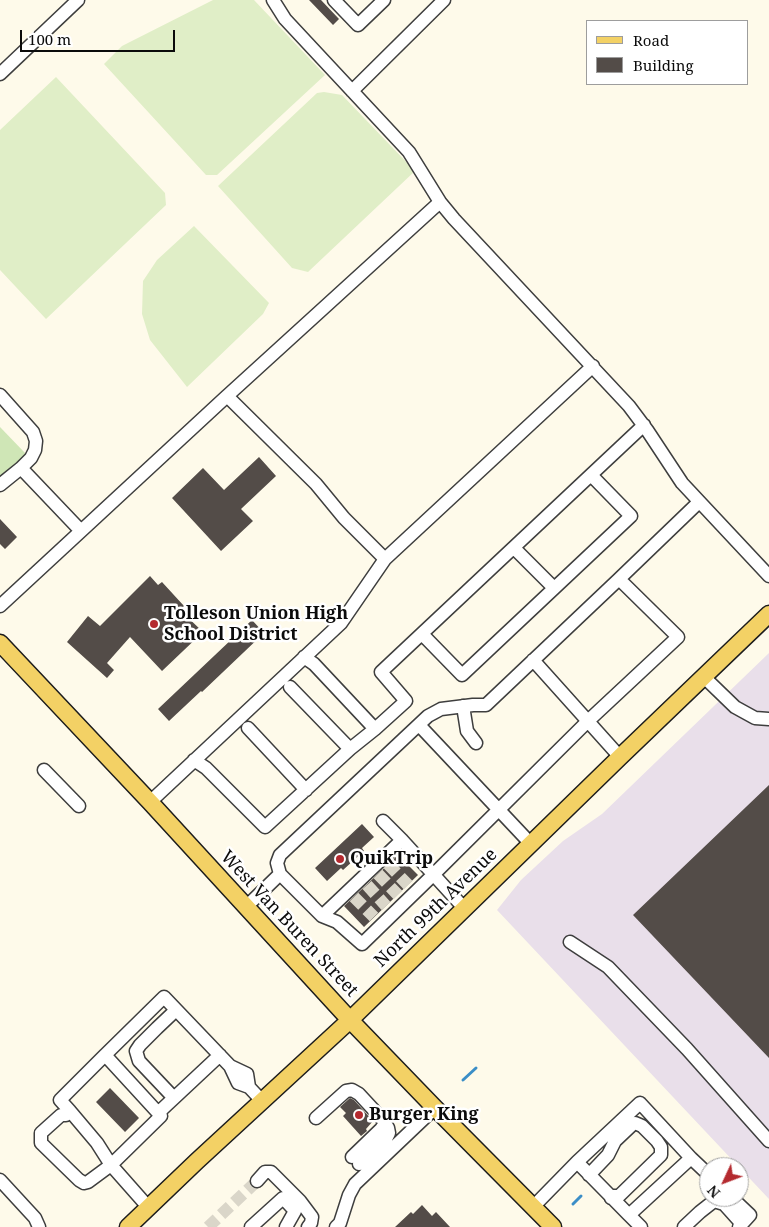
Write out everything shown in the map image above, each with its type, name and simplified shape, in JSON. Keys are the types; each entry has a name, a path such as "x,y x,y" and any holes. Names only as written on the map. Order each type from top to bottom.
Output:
{"main road":[{"name":"North 99th Avenue","path":"128,1227 350,1020 769,614"},
{"name":"West Van Buren Street","path":"0,643 150,802 350,1020 553,1227"}],"lane":[{"path":"0,74 78,0"},
{"path":"273,0 285,19 409,152 440,202 454,220 629,406 644,425 682,483 769,576"},
{"path":"334,0 358,25 384,0"},
{"path":"352,91 444,0"},
{"path":"0,606 440,202"},
{"path":"150,802 341,623 385,559 593,366"},
{"path":"0,395 33,432 36,441 35,450 31,458 0,485"},
{"path":"228,396 316,484 344,518 385,559"},
{"path":"194,760 206,768 265,827 350,749 406,701 381,672 644,425"},
{"path":"21,468 81,531"},
{"path":"422,634 462,675 632,516 591,475"},
{"path":"619,579 678,637 588,721 434,874 401,898 378,921 362,944 337,922 322,916 280,874 277,863 280,855 428,716 441,709 486,705 699,502"},
{"path":"514,548 554,588"},
{"path":"304,657 314,664 375,729"},
{"path":"533,660 620,758"},
{"path":"704,678 735,707 755,718 769,720"},
{"path":"290,687 350,749"},
{"path":"463,706 467,732 476,743"},
{"path":"419,725 531,844"},
{"path":"248,728 306,790"},
{"path":"44,770 79,806"},
{"path":"383,821 464,908"},
{"path":"322,916 364,882 385,862 402,840"},
{"path":"246,907 280,874"},
{"path":"570,942 608,967 687,1049 769,1141"},
{"path":"149,1208 111,1165 98,1143 68,1113 60,1100 164,997 230,1066 247,1074 249,1087 263,1102"},
{"path":"174,1098 139,1061 136,1051 176,1010"},
{"path":"68,1113 61,1115 41,1134 41,1143 84,1183 111,1165 161,1116 106,1055"},
{"path":"158,1113 220,1055"},
{"path":"316,1118 346,1091 352,1090 359,1094 385,1123 389,1134 386,1139 355,1161"},
{"path":"533,1206 640,1103 699,1166"},
{"path":"336,1227 340,1223 349,1195 355,1184 435,1108"},
{"path":"589,1175 608,1155 615,1141 628,1127 635,1123 642,1126 660,1145 661,1155 619,1196 612,1197"},
{"path":"629,1216 691,1158"},
{"path":"577,1162 641,1227"},
{"path":"256,1180 265,1172 271,1172 286,1194 295,1211 286,1227"},
{"path":"0,1180 35,1218 39,1227"},
{"path":"251,1227 286,1194"},
{"path":"286,1194 300,1200 312,1216 311,1224 308,1227"},
{"path":"684,1227 714,1201 724,1204 741,1225 750,1216 741,1207"}],"shaded area":[{"path":"769,653 769,1199 749,1178 749,1157 729,1157 497,910 521,880 563,841 602,814"}],"green space":[{"path":"213,0 254,0 325,75 217,175 206,175 104,64 122,46"},
{"path":"56,77 165,193 166,205 46,319 0,270 0,130"},
{"path":"324,92 342,95 415,171 308,272 292,268 218,186 317,93"},
{"path":"194,226 269,303 263,314 187,387 150,340 142,314 143,281 157,260"},
{"path":"0,427 26,454 0,478"}],"building":[{"path":"309,0 321,0 339,19 333,25"},
{"path":"259,457 276,476 241,509 253,521 221,551 172,498 203,468 224,490"},
{"path":"0,519 17,537 5,549 0,544"},
{"name":"Tolleson Union High School District","path":"150,576 158,585 162,582 184,606 180,610 203,632 162,671 130,637 107,663 114,670 107,678 67,642 88,616 100,626"},
{"path":"252,620 264,633 169,721 158,709"},
{"path":"769,785 769,1058 633,915"},
{"name":"QuikTrip","path":"362,824 374,837 362,848 364,851 343,870 341,868 327,881 315,868"},
{"name":"QuikTrip","path":"398,855 418,875 364,927 344,906"},
{"path":"110,1088 139,1118 125,1132 96,1102"},
{"name":"Burger King","path":"350,1098 373,1121 366,1129 367,1131 361,1136 343,1116 346,1113 340,1107"},
{"path":"422,1205 432,1216 436,1212 450,1227 395,1227 411,1212 413,1214"}],"waterway":[{"path":"463,1080 476,1068"},
{"path":"573,1204 581,1196"}],"tunnel":[{"path":"388,864 408,885"},
{"path":"378,874 398,895"},
{"path":"367,885 386,906"},
{"path":"354,897 374,917"},
{"path":"208,1227 257,1181"}],"place":[{"name":"Tolleson Union High School District","path":"154,624"},
{"name":"QuikTrip","path":"340,859"},
{"name":"Burger King","path":"359,1115"}]}
